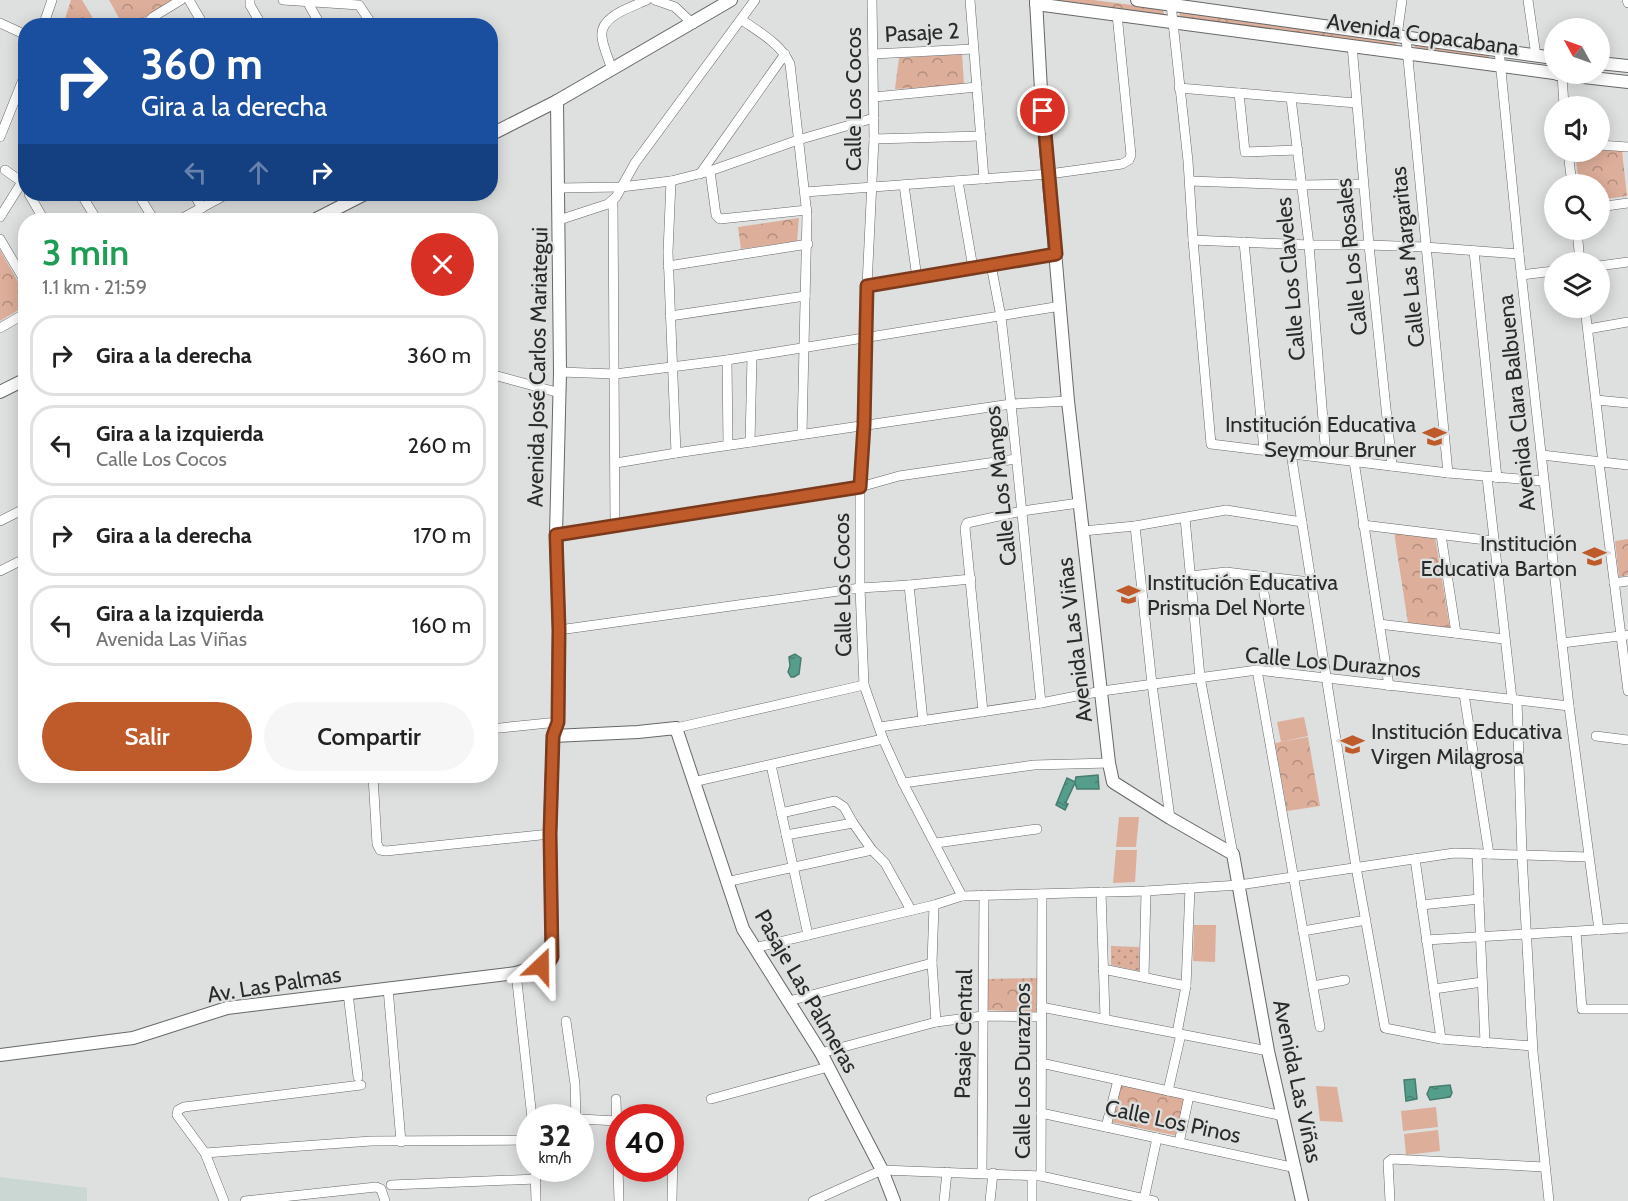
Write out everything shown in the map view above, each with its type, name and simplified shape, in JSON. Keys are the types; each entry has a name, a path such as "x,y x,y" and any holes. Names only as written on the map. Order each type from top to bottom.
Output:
{"street":[{"path":"46,18 52,0"},
{"path":"152,18 181,0"},
{"path":"189,0 199,18"},
{"path":"250,0 250,5 257,18"},
{"path":"283,0 359,5 368,18"},
{"path":"612,70 601,36 603,27 609,19 647,0"},
{"path":"655,0 675,7 693,24"},
{"path":"498,131 557,101 731,0"},
{"path":"559,220 613,201 635,163 755,0"},
{"name":"Calle Los Cocos","path":"872,0 873,187 860,487 860,588 864,685 883,739 903,783 962,896"},
{"path":"970,0 984,179"},
{"name":"Avenida Copacabana","path":"1137,0 1175,3 1544,57"},
{"name":"Calle Las Margaritas","path":"1402,0 1401,37 1408,53 1425,247 1449,473"},
{"path":"1528,0 1536,56"},
{"name":"Avenida Copacabana","path":"1036,2 1544,72"},
{"name":"Avenida Las Viñas","path":"1036,2 1041,90 1068,401 1113,782 1233,854 1268,1051 1302,1201"},
{"path":"308,3 316,18"},
{"path":"1175,3 1173,22 1190,181 1211,444 1492,478 1544,481"},
{"path":"805,192 1050,174 1122,164 1129,160 1131,155 1117,14"},
{"path":"742,20 771,40 785,54 790,64 807,210 802,434"},
{"path":"0,23 18,31"},
{"name":"Calle Los Rosales","path":"1352,45 1363,184 1392,466"},
{"name":"Pasaje 2","path":"873,54 973,49"},
{"name":"Avenida Clara Balbuena","path":"1499,50 1521,275 1569,706 1599,930"},
{"path":"700,174 785,54"},
{"path":"1610,64 1628,66"},
{"name":"Avenida Copacabana","path":"1610,80 1628,82"},
{"path":"874,97 977,87"},
{"path":"1179,88 1356,103"},
{"path":"0,137 18,92"},
{"path":"1239,93 1245,152 1298,150"},
{"name":"Calle Los Claveles","path":"1291,98 1309,245 1326,457"},
{"name":"Avenida José Carlos Mariategui","path":"552,957 550,834 553,736 558,722 559,630 556,535 560,393 557,101"},
{"path":"559,188 621,187 671,182 710,171 798,140 874,118"},
{"path":"874,139 981,136"},
{"path":"1610,146 1628,147"},
{"path":"5,170 18,180"},
{"path":"710,171 716,215 720,219 807,210"},
{"path":"958,181 973,268"},
{"path":"1190,181 1301,185 1363,184"},
{"path":"671,182 668,266 676,453"},
{"path":"904,184 917,278"},
{"path":"0,217 18,193"},
{"path":"198,201 202,208"},
{"path":"192,213 214,201"},
{"path":"327,213 349,201"},
{"path":"613,201 615,526"},
{"path":"1610,205 1628,203"},
{"path":"0,239 18,269"},
{"path":"1193,240 1425,247 1519,254"},
{"path":"1244,242 1264,450"},
{"path":"668,266 808,244"},
{"path":"1474,251 1492,478 1494,541 1504,639 1514,700 1532,1046 1549,1201"},
{"path":"867,286 1056,254"},
{"path":"1610,264 1628,262"},
{"name":"Calle Los Mangos","path":"991,265 1001,316 1041,703"},
{"path":"1521,275 1544,272"},
{"path":"670,316 806,296"},
{"path":"560,372 615,374 752,357 1060,306"},
{"path":"0,328 18,317"},
{"path":"1586,318 1614,583 1625,635 1628,692"},
{"path":"1588,329 1628,322"},
{"path":"750,442 752,357"},
{"path":"727,360 728,445"},
{"path":"498,376 560,393"},
{"path":"0,393 18,383"},
{"path":"1596,400 1628,403"},
{"path":"616,463 1011,404 1068,401"},
{"path":"1291,453 1356,867 1385,1028 1441,1039 1532,1046"},
{"path":"1542,455 1628,465"},
{"path":"556,535 860,487 899,476 1016,459"},
{"path":"1354,461 1389,686"},
{"path":"982,712 965,528 967,523 1079,503"},
{"path":"1083,531 1135,526 1226,510 1302,522"},
{"path":"0,521 18,511"},
{"path":"1185,518 1200,677 1233,854"},
{"path":"1363,525 1494,541"},
{"path":"1135,526 1152,684 1170,818"},
{"path":"1441,535 1456,633"},
{"path":"0,571 18,562"},
{"path":"1190,576 1226,572 1310,582"},
{"path":"1261,576 1278,672"},
{"path":"559,630 860,588 970,579"},
{"path":"1614,583 1628,581"},
{"path":"909,585 923,721"},
{"path":"1379,624 1504,639"},
{"path":"1562,643 1625,635"},
{"path":"1257,670 1320,1028"},
{"name":"Calle Los Duraznos","path":"880,727 1041,703 1102,691 1257,670 1569,706"},
{"path":"553,736 676,728 864,685"},
{"path":"1464,694 1489,854"},
{"path":"498,728 558,722"},
{"name":"Pasaje Las Palmeras","path":"676,728 742,929 821,1053 882,1170 894,1201"},
{"path":"1596,736 1628,740"},
{"path":"693,782 883,739"},
{"path":"903,783 1034,765 1109,763"},
{"path":"771,765 808,935"},
{"path":"373,783 377,844 380,850 550,834"},
{"path":"781,813 836,801 844,807 872,850 885,863 911,910"},
{"path":"786,834 854,823"},
{"path":"936,843 1037,829"},
{"path":"726,882 872,850"},
{"path":"754,948 962,896 1146,891 1239,885 1454,854 1588,857"},
{"path":"1477,854 1485,1043"},
{"path":"1414,859 1441,1039"},
{"path":"1168,1091 1186,986 1190,888"},
{"path":"1144,977 1146,891"},
{"path":"1101,892 1105,1018"},
{"name":"Calle Los Duraznos","path":"1032,1201 1037,1176 1041,1113 1042,894"},
{"name":"Pasaje Central","path":"982,1173 984,896"},
{"path":"1421,904 1479,898"},
{"path":"933,904 932,963 936,1022"},
{"path":"1303,931 1366,920"},
{"path":"1426,940 1628,928"},
{"path":"1576,932 1582,1009 1628,1009"},
{"name":"Av. Las Palmas","path":"0,1055 133,1038 227,1008 516,973 548,963 552,957"},
{"path":"789,1001 932,963"},
{"path":"1103,969 1186,986"},
{"path":"516,973 531,1104"},
{"path":"1313,986 1345,980"},
{"path":"1434,989 1482,982"},
{"path":"388,988 401,1142"},
{"path":"224,1201 204,1153 177,1115 178,1110 184,1107 360,1081 348,993"},
{"path":"821,1053 936,1022 1041,1012 1105,1018 1268,1051"},
{"path":"566,1020 576,1104"},
{"path":"1041,1063 1282,1116"},
{"path":"711,1099 828,1066"},
{"path":"1106,1127 1118,1080"},
{"path":"1179,1143 1189,1096"},
{"path":"616,1099 616,1104"},
{"name":"Calle Los Pinos","path":"1041,1113 1296,1168"},
{"path":"813,1201 882,1170 1037,1176 1149,1200 1157,1138"},
{"path":"204,1153 371,1141 516,1140"},
{"path":"1390,1201 1388,1162 1392,1159 1545,1167"},
{"path":"944,1201 947,1172"},
{"path":"990,1201 993,1173"},
{"path":"391,1185 516,1175"},
{"path":"535,1182 536,1201"},
{"path":"619,1182 619,1201"},
{"path":"672,1201 673,1182"},
{"path":"245,1201 376,1187 381,1189 386,1201"}],"shaded area":[{"path":"0,1177 87,1188 87,1201 0,1201"}],"green space":[{"path":"71,0 82,0 93,18 65,18"},
{"path":"109,0 173,0 144,18 119,18"},
{"path":"1046,0 1093,0 1163,9 1164,14 1161,15"},
{"path":"1181,12 1398,42 1395,46 1182,18 1179,15"},
{"path":"1413,44 1489,55 1489,58 1421,49 1416,48"},
{"path":"962,54 964,85 895,89 899,58"},
{"path":"1610,150 1622,151 1627,196 1610,198 1610,174 1578,174 1576,162 1610,162"},
{"path":"799,218 797,241 741,249 738,227"},
{"path":"0,250 18,282 18,310 0,321"},
{"path":"1394,532 1435,537 1450,629 1408,623"},
{"path":"1628,539 1628,575 1619,577 1615,541"},
{"path":"1304,717 1308,736 1281,742 1277,722"},
{"path":"1308,737 1320,806 1287,811 1275,743"},
{"path":"1119,817 1139,817 1136,847 1116,847"},
{"path":"1116,850 1137,850 1135,882 1113,883"},
{"path":"1194,925 1216,925 1215,962 1193,961"},
{"path":"1111,946 1139,947 1139,971 1111,965"},
{"path":"1037,978 1036,1012 987,1010 986,979"},
{"path":"1119,1084 1186,1098 1178,1136 1111,1122"},
{"path":"1316,1086 1337,1087 1343,1122 1320,1121"},
{"path":"1436,1107 1438,1127 1403,1131 1401,1111"},
{"path":"1438,1130 1440,1151 1406,1155 1404,1134"}],"water":[{"path":"795,654 801,658 799,674 791,677 788,672 789,657"},
{"path":"1098,775 1099,789 1077,789 1075,783 1064,802 1068,804 1065,810 1056,805 1067,778 1075,782 1076,777"},
{"path":"1415,1079 1417,1099 1406,1101 1404,1080"},
{"path":"1450,1085 1452,1093 1450,1097 1430,1100 1427,1094 1430,1087"}],"place":[{"name":"Institución Educativa Seymour Bruner","path":"1434,437"},
{"name":"Institución Educativa Barton","path":"1595,556"},
{"name":"Institución Educativa Prisma Del Norte","path":"1129,595"},
{"name":"Institución Educativa Virgen Milagrosa","path":"1353,744"}],"route":[{"path":"541,966 548,963 552,957 550,834 553,736 558,722 559,630 556,535 860,487 864,425 867,286 1056,254 1043,111"}]}
